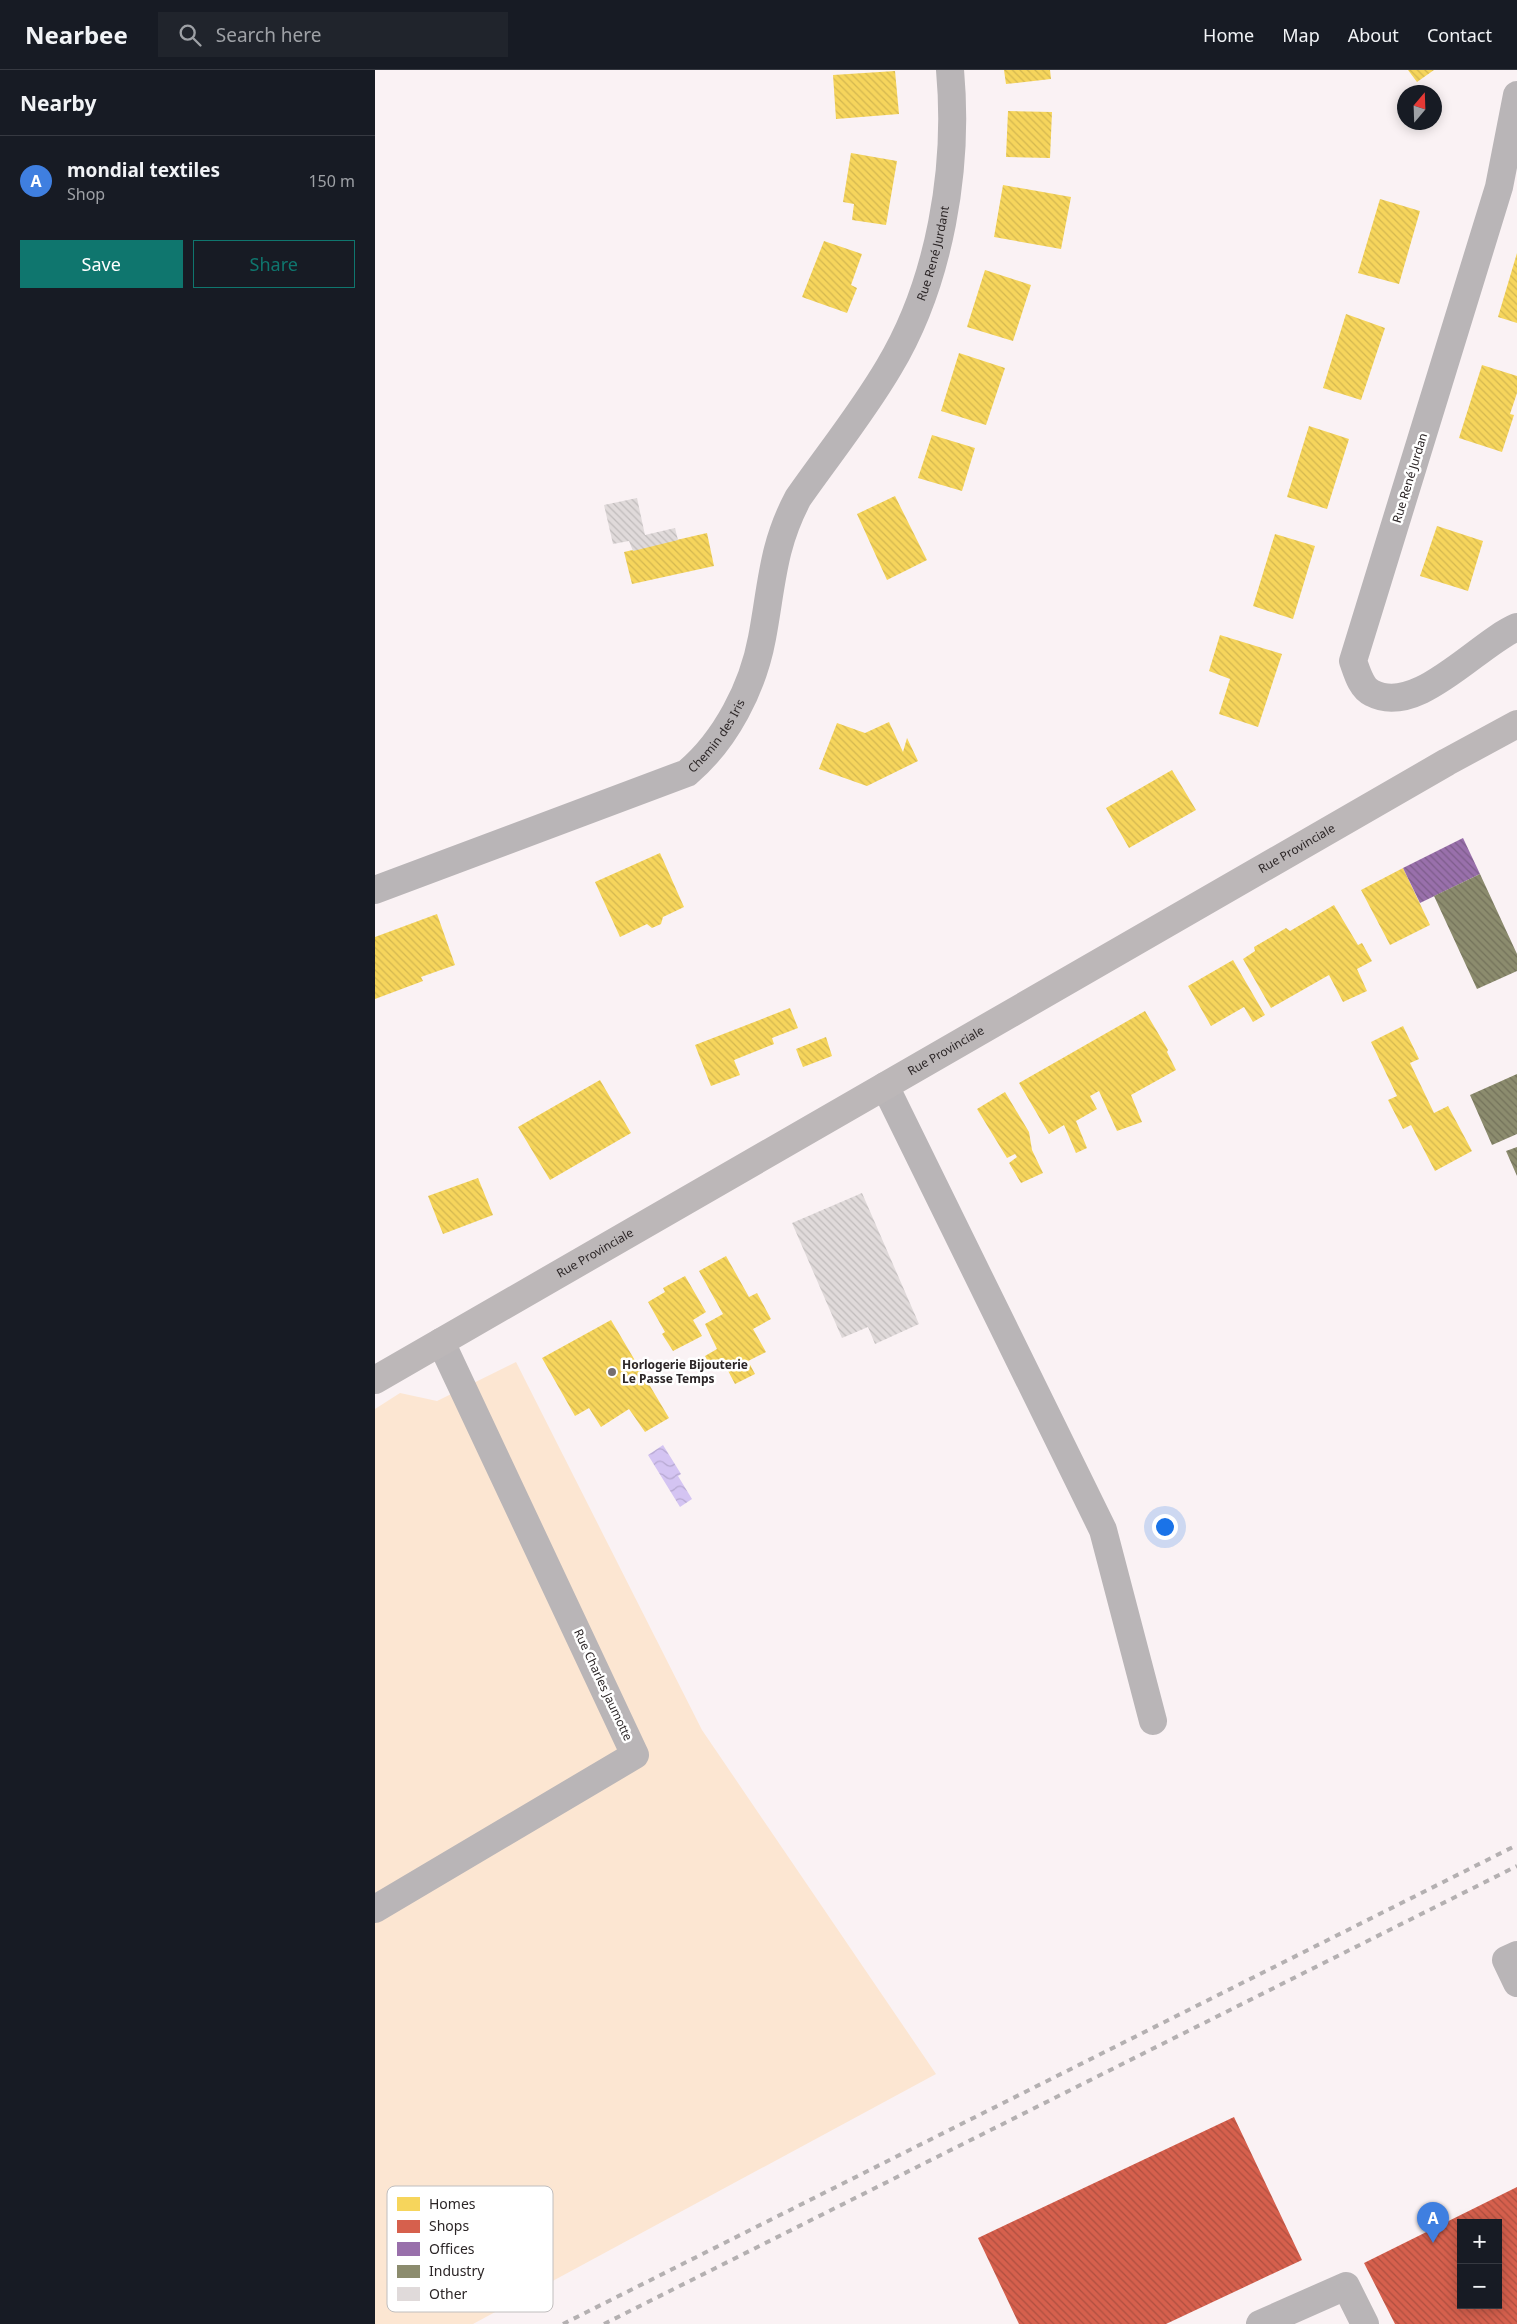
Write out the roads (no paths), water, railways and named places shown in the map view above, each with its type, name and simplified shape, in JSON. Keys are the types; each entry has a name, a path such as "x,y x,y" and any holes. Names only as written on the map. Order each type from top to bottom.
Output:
{"main road":[{"name":"Rue Provinciale","path":"375,1380 1421,777 1517,724"}],"street":[{"name":"Rue René Jurdant","path":"853,420 889,367 909,328 935,254 949,182 952,120 950,70"},
{"name":"Rue René Jurdan","path":"1517,95 1499,187 1353,661 1359,679 1371,693 1397,699 1424,690 1502,633 1517,626"},
{"name":"Chemin des Iris","path":"375,890 687,772 704,759 725,731 752,672 762,640 777,545 787,519 798,498 853,420"},
{"path":"885,1086 1103,1530 1153,1721"},
{"name":"Rue Charles Jaumotte","path":"375,1909 635,1755 441,1342"},
{"path":"1260,2324 1346,2286 1365,2324"}],"water":[{"path":"663,1445 681,1474 678,1476 692,1499 680,1507 648,1455"}],"railway":[{"path":"563,2324 1517,1845"},
{"path":"604,2324 1517,1866"}],"place":[{"name":"Horlogerie Bijouterie Le Passe Temps","path":"612,1372"},
{"name":"mondial textiles","path":"1433,2243"}]}
